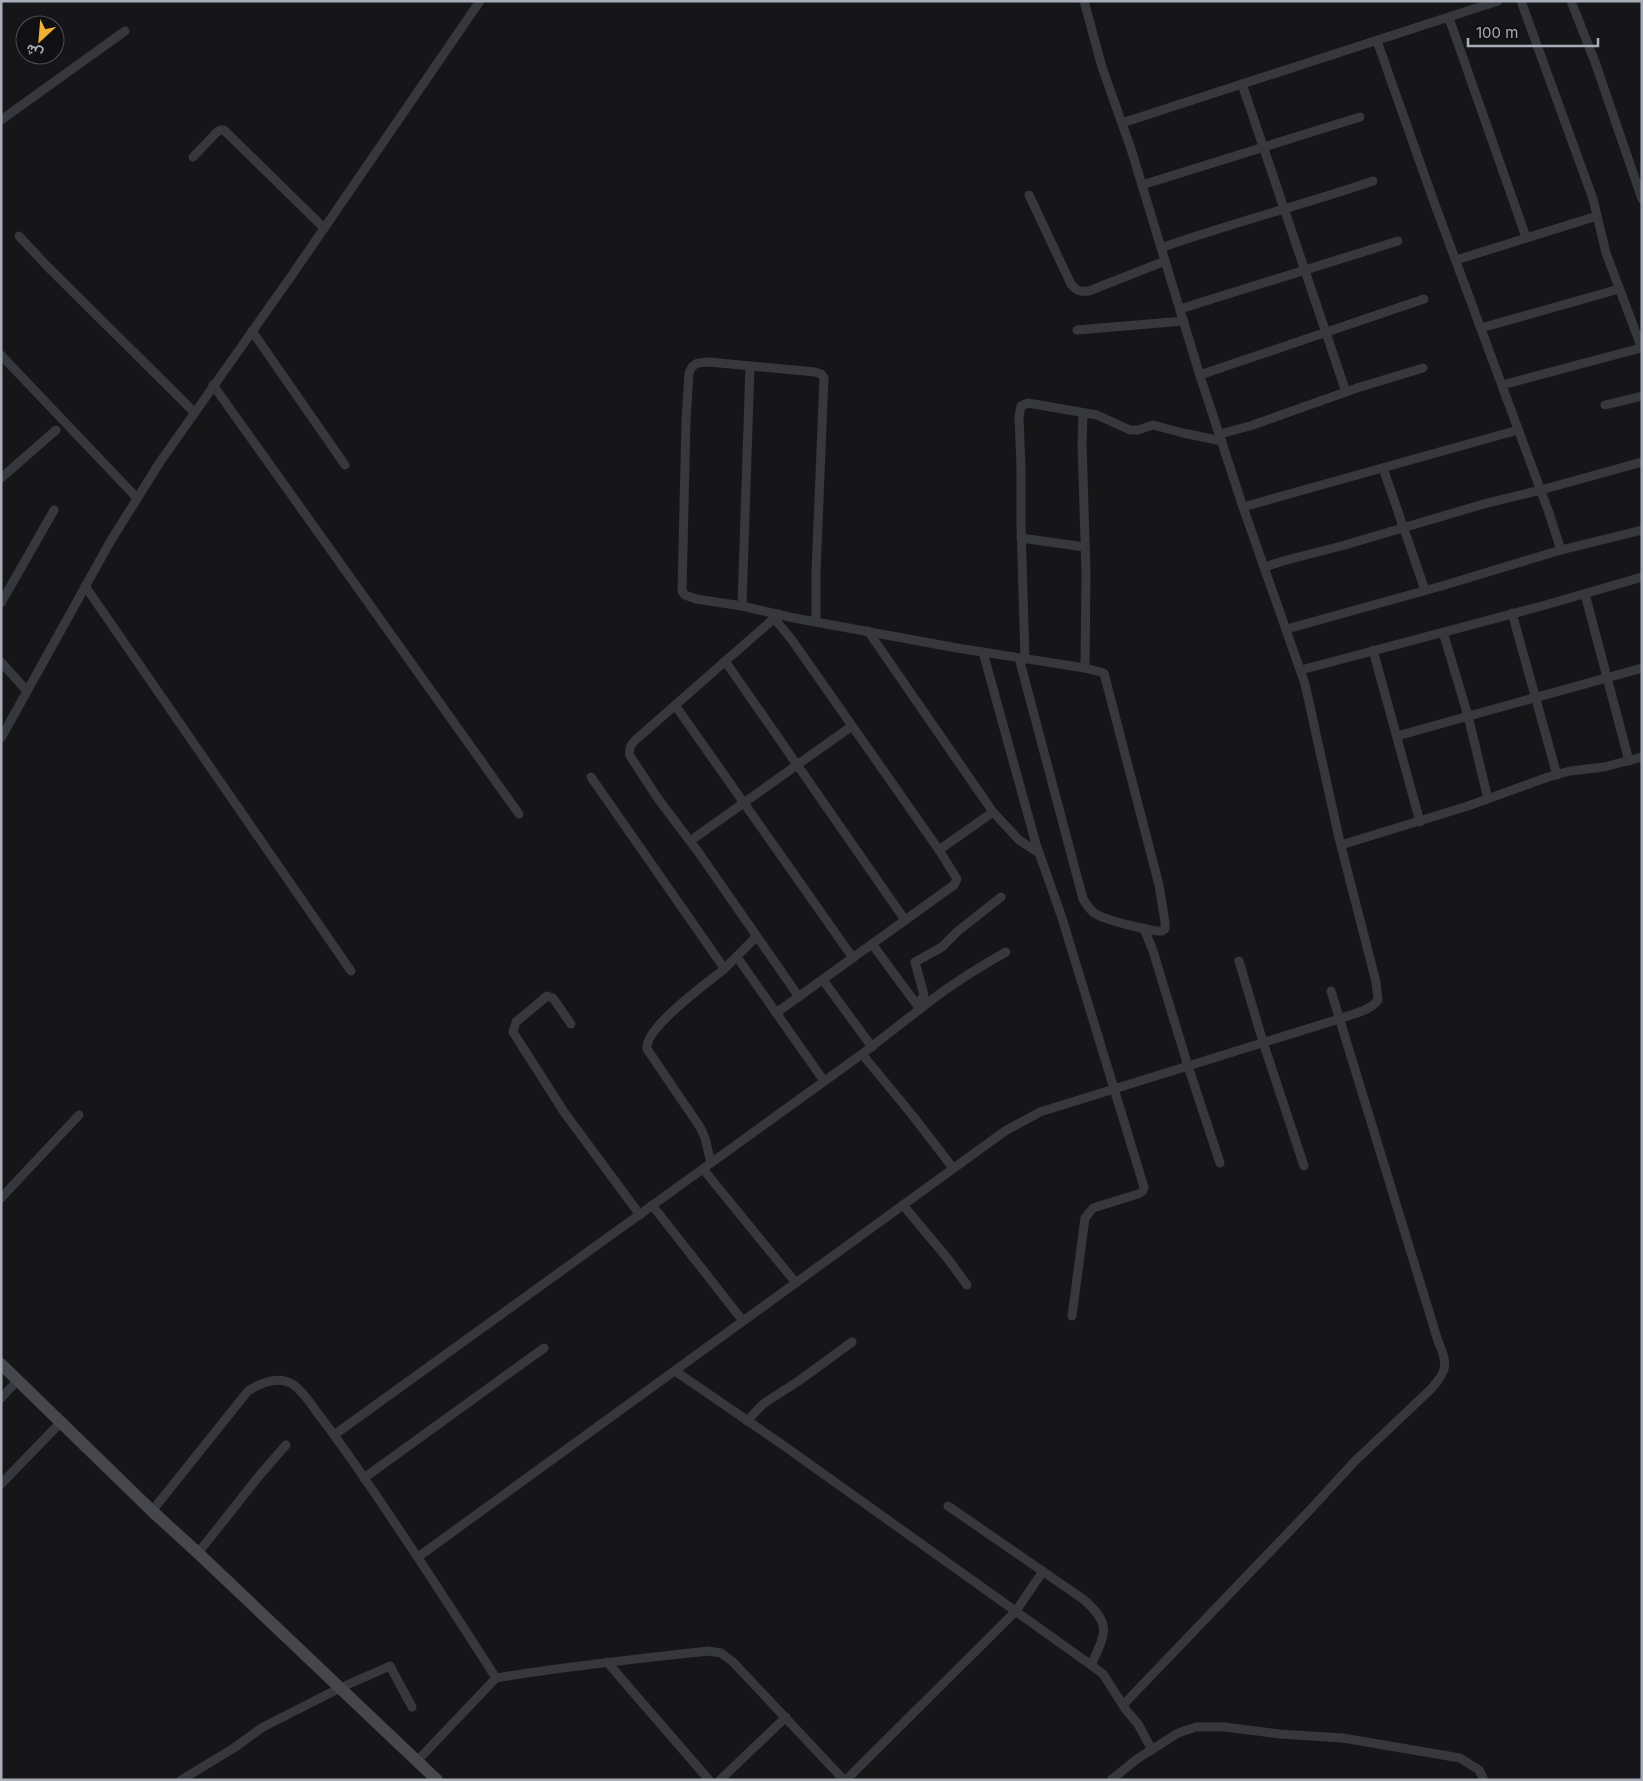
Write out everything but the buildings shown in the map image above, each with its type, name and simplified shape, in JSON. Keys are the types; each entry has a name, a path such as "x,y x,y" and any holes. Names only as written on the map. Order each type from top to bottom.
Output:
{"street":[{"path":"1,738 85,586 137,498 194,412 324,228 480,1"},
{"path":"418,1557 1005,1131 1040,1112 1339,1019 1375,1005 1378,1000 1376,982 1341,845 1305,684 1243,507 1142,185 1102,67 1084,1"},
{"path":"1122,123 1498,1"},
{"path":"1502,385 1642,349 1606,254 1593,200 1569,130 1521,1"},
{"path":"1571,1 1595,62 1642,199"},
{"path":"1449,18 1526,237"},
{"path":"1,120 125,31"},
{"path":"1377,41 1541,490 1561,550"},
{"path":"1242,84 1346,392"},
{"path":"1142,185 1360,117"},
{"path":"193,157 216,133 224,130 324,228"},
{"path":"1161,248 1285,208 1322,199 1373,181"},
{"path":"1029,195 1071,284 1076,290 1081,292 1089,291 1165,261"},
{"path":"1456,260 1597,216"},
{"path":"19,236 194,412"},
{"path":"1180,309 1398,241"},
{"path":"1481,328 1619,289"},
{"path":"1200,374 1424,299"},
{"path":"1077,330 1184,321"},
{"path":"252,331 345,466"},
{"path":"1,355 137,498"},
{"path":"816,622 824,378 821,374 815,372 708,362 696,363 691,366 689,373 685,431 682,591 685,595 696,599 742,606 777,616 983,652 1022,658 1085,668 1101,671 1106,676 1111,704 1158,885 1165,929 1159,931 1144,928 1096,915 1083,900 1022,658 1019,417 1021,406 1028,403 1097,415 1130,430 1138,430 1153,425 1183,433 1221,437 1346,392 1423,368"},
{"path":"742,606 750,366"},
{"path":"213,385 519,814"},
{"path":"1605,405 1642,396"},
{"path":"1083,414 1085,668"},
{"path":"1,478 56,430"},
{"path":"1243,507 1518,430"},
{"path":"1265,567 1487,503 1642,462"},
{"path":"1383,468 1425,590"},
{"path":"1,603 54,510"},
{"path":"1287,629 1561,550 1642,530"},
{"path":"1021,538 1084,547"},
{"path":"1300,670 1512,614 1642,577"},
{"path":"85,586 351,971"},
{"path":"1585,594 1630,761"},
{"path":"1512,614 1557,774"},
{"path":"777,616 640,736 630,746 629,751 630,756 659,800 690,841 799,997"},
{"path":"776,1013 956,883 955,875 939,850 777,616"},
{"path":"868,631 992,812 1020,840 1039,853"},
{"path":"1443,632 1468,716 1488,799"},
{"path":"1373,650 1420,822"},
{"path":"983,652 1039,853 1062,918 1144,1187 1143,1191 1138,1194 1093,1208 1088,1212 1083,1229 1072,1316"},
{"path":"725,661 905,920"},
{"path":"1,662 27,691"},
{"path":"1397,736 1642,668"},
{"path":"675,706 852,958"},
{"path":"690,841 852,726"},
{"path":"1341,845 1420,822 1557,774 1604,768 1642,757"},
{"path":"591,777 724,968"},
{"path":"939,850 992,812"},
{"path":"918,1007 924,995 915,962 942,946 1001,897"},
{"path":"1144,928 1220,1163"},
{"path":"711,1163 705,1138 700,1127 648,1052 646,1045 651,1035 680,1003 724,968 756,937"},
{"path":"872,944 918,1007"},
{"path":"334,1435 872,1047 918,1007 967,974 1006,952"},
{"path":"736,957 824,1081"},
{"path":"1239,961 1263,1042 1304,1166"},
{"path":"823,980 872,1047"},
{"path":"1123,1705 1302,1519 1355,1461 1431,1389 1442,1377 1446,1367 1445,1356 1331,991"},
{"path":"571,1024 553,998 547,996 516,1022 513,1032 564,1112 640,1214"},
{"path":"862,1054 953,1168"},
{"path":"1,1198 79,1115"},
{"path":"703,1169 796,1283"},
{"path":"652,1205 743,1321"},
{"path":"903,1205 967,1285"},
{"path":"747,1421 762,1404 800,1380 852,1342"},
{"path":"364,1478 544,1348"},
{"path":"1,1364 152,1511 437,1780"},
{"path":"674,1371 1103,1674 1138,1724 1152,1750"},
{"path":"1,1398 18,1380"},
{"path":"152,1511 248,1391 260,1384 273,1380 284,1381 293,1385 302,1393 364,1478 418,1557 496,1678"},
{"path":"1,1484 61,1422"},
{"path":"198,1553 286,1445"},
{"path":"948,1506 1083,1599 1097,1611 1103,1622 1104,1633 1091,1665"},
{"path":"418,1761 496,1678 552,1669 708,1651 721,1653 733,1662 845,1780 1016,1611 1043,1571"},
{"path":"608,1662 709,1780"},
{"path":"181,1780 234,1748 263,1726 390,1666 412,1707"},
{"path":"720,1780 786,1717"},
{"path":"1111,1780 1178,1733 1196,1727 1224,1727 1280,1734 1343,1738 1460,1758 1479,1770 1484,1780"}]}
